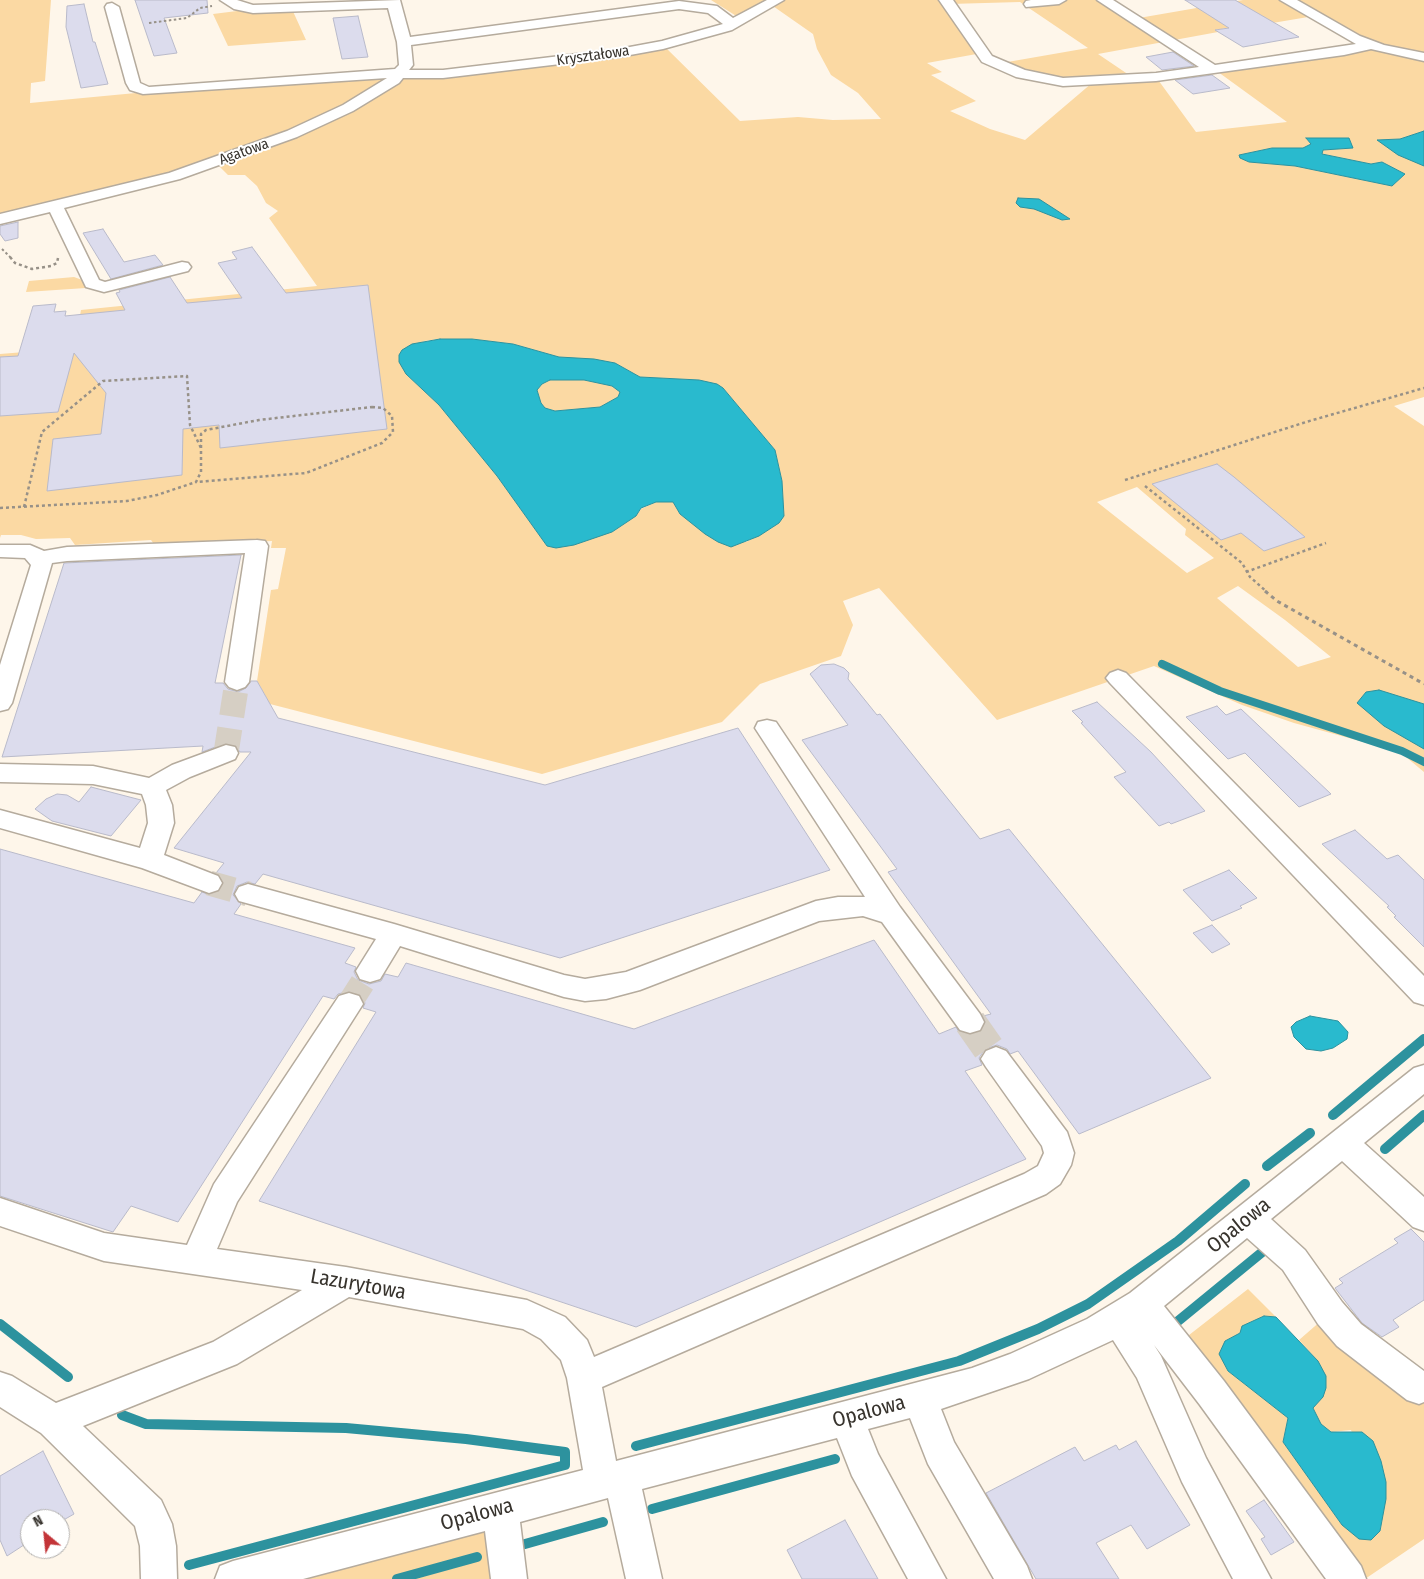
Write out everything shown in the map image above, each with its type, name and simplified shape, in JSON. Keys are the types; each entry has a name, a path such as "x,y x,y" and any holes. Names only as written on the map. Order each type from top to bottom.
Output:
{"street":[{"name":"Kryształowa","path":"112,6 134,87 140,90 157,91 401,73 415,75 443,74 619,53 688,39 732,24 777,0"},
{"path":"946,0 987,59 1010,71 1030,77 1063,82 1084,83 1149,78 1344,51 1371,45"},
{"path":"1031,4 1059,0"},
{"path":"1104,0 1212,70"},
{"path":"1287,0 1348,36 1371,45 1424,57"},
{"path":"232,2 253,8 393,2 404,42 406,60 401,73"},
{"path":"404,42 679,5 712,9 732,24"},
{"name":"Agatowa","path":"0,219 174,176 292,134 355,104 382,88 401,73"},
{"path":"55,206 92,283 104,286 182,267"},
{"path":"0,551 30,552 40,558 67,554 257,546 237,682"},
{"path":"0,703 42,565 40,558"},
{"path":"1118,678 1424,994"},
{"path":"767,728 891,914 970,1022"},
{"path":"0,773 93,775 152,787 180,771 226,753"},
{"path":"149,860 161,823 159,805 152,787"},
{"path":"0,819 149,860 209,883"},
{"path":"248,894 394,934 564,986 585,990 606,988 630,982 816,912 838,907 863,906 891,914"},
{"path":"370,971 394,934"},
{"path":"197,1259 225,1194 349,1004"},
{"path":"584,1378 1035,1184 1049,1175 1056,1165 1059,1153 1056,1141 996,1059"},
{"name":"Opalowa","path":"233,1579 847,1418 1017,1368 1075,1342 1130,1311 1248,1219 1424,1077"},
{"path":"1343,1142 1424,1217"},
{"name":"Lazurytowa","path":"0,1212 104,1247 346,1282 526,1315 553,1328 565,1338 575,1351 584,1378 591,1426 632,1535 644,1579"},
{"path":"1248,1219 1294,1260 1330,1313 1349,1335 1419,1388"},
{"path":"53,1421 225,1353 346,1282"},
{"path":"1130,1311 1149,1367 1194,1470 1253,1579"},
{"path":"1130,1311 1212,1393 1348,1579"},
{"path":"0,1388 53,1421 148,1513 154,1524 157,1540 159,1579"},
{"path":"920,1398 940,1452 1014,1579"},
{"path":"847,1418 864,1464 928,1579"},
{"path":"500,1509 509,1579"}],"path":[{"path":"149,23 187,18 202,7 232,2"},
{"path":"2,249 15,262 32,269 45,268 57,263 56,252"},
{"path":"24,507 42,432 48,425 71,410 92,388 103,381 126,378 187,376 190,425 201,449"},
{"path":"1125,480 1306,422 1424,388"},
{"path":"0,508 127,501 157,495 196,482 294,474 318,470 343,456 382,443 393,432 392,416 383,408 372,408 232,424 202,432 201,472 196,482"},
{"path":"1145,486 1242,563 1246,572 1277,601 1424,684"},
{"path":"1246,572 1326,544"}],"shaded area":[{"path":"0,0 51,0 45,81 31,83 30,103 157,91 407,74 663,45 740,121 798,117 833,120 881,119 858,93 831,75 817,49 813,34 770,4 741,19 711,0 1104,0 1133,19 1243,0 1424,0 1424,131 1400,139 1378,140 1424,166 1424,397 1394,406 1424,426 1424,772 1400,752 1294,723 1242,705 1154,666 997,720 879,588 843,601 853,625 841,656 760,684 722,722 542,774 270,704 257,681 271,590 278,589 286,548 271,548 272,541 156,547 151,540 75,545 70,538 36,539 21,535 1,535 0,538 0,354 74,348 81,310 317,286 269,218 278,211 266,203 257,186 245,175 228,175 215,162 0,219","holes":["1020,2 1088,48 996,64 1077,83 1092,83 1025,140 990,129 950,111 976,101 931,75 942,72 927,63 982,53 950,4","1314,16 1370,45 1214,69 1287,122 1196,132 1156,77 1135,79 1098,54 1218,32 1216,30 1227,28 1231,30","1306,138 1352,148 1323,150 1322,154 1371,164 1382,162 1405,174 1392,186 1295,166 1249,162 1239,155 1272,148 1303,148 1311,144","472,339 513,344 559,357 615,363 640,377 699,380 723,388 775,450 782,481 784,516 772,528 746,542 718,542 680,514 673,502 656,502 641,509 636,516 612,532 547,546 497,476 439,405 406,374 424,341","1137,487 1186,529 1185,535 1214,558 1187,573 1097,502","1238,586 1331,657 1298,667 1217,598"]},
{"path":"291,7 306,40 228,46 213,14 253,9"},
{"path":"74,277 85,281 86,288 26,292 29,281"},
{"path":"550,380 584,380 612,386 620,392 618,397 600,407 555,411 545,408 541,403 537,390 542,384"},
{"path":"1248,1289 1276,1317 1264,1316 1225,1341 1228,1371 1288,1418 1283,1442 1342,1525 1380,1531 1382,1518 1351,1430 1331,1432 1320,1424 1313,1408 1318,1361 1299,1340 1330,1313 1424,1401 1424,1539 1365,1579 1175,1346"},
{"path":"500,1509 509,1579 233,1579"}],"water":[{"path":"1424,131 1424,166 1398,155 1377,140 1400,139"},
{"path":"1306,138 1349,138 1353,148 1323,150 1322,154 1371,164 1382,162 1405,174 1392,186 1295,166 1249,162 1240,158 1239,155 1272,148 1303,148 1311,144"},
{"path":"1018,198 1039,199 1070,219 1062,220 1034,209 1020,207 1016,203"},
{"path":"440,339 472,339 513,344 559,357 594,359 615,363 640,377 699,380 717,384 723,388 775,450 782,481 784,516 779,523 759,536 731,547 705,534 680,514 673,502 656,502 641,508 636,516 612,532 574,545 556,548 547,546 497,476 439,405 406,374 399,362 399,355 402,350 412,344","holes":["550,380 584,380 612,386 620,392 618,397 600,407 555,411 545,408 541,403 537,390 542,384"]},
{"path":"1379,690 1424,704 1424,749 1384,726 1357,703 1366,692"},
{"path":"1310,1016 1338,1021 1348,1032 1347,1039 1333,1048 1321,1051 1306,1049 1294,1037 1291,1027 1296,1022"},
{"path":"1264,1316 1276,1317 1318,1361 1326,1376 1326,1388 1323,1397 1313,1408 1321,1424 1331,1432 1362,1432 1373,1441 1381,1461 1386,1482 1386,1499 1380,1531 1371,1540 1359,1539 1342,1525 1283,1442 1288,1418 1228,1371 1219,1354 1225,1341 1240,1333 1242,1326"}],"building":[{"path":"135,0 207,0 208,13 164,18 177,53 154,56"},
{"path":"1185,0 1235,0 1299,37 1243,47 1215,30 1229,28"},
{"path":"84,4 93,42 95,42 108,84 81,88 66,27 67,6"},
{"path":"358,16 368,57 342,59 333,18"},
{"path":"1173,52 1194,66 1162,70 1146,57"},
{"path":"1212,75 1230,88 1193,94 1175,80"},
{"path":"18,222 18,238 5,241 0,234 0,226"},
{"path":"103,229 124,262 155,255 163,265 111,279 83,233"},
{"path":"252,247 286,293 368,285 387,429 220,448 219,425 183,429 182,475 47,491 53,439 101,434 106,393 74,353 58,412 0,416 0,357 18,356 33,306 56,304 54,312 66,311 65,316 125,310 116,293 120,292 119,290 170,277 187,303 242,298 218,263 237,259 232,252"},
{"path":"1217,464 1305,537 1264,551 1241,533 1221,540 1152,484"},
{"path":"241,555 215,683 223,683 228,689 238,692 246,688 251,681 257,681 278,718 545,785 738,728 830,870 560,958 263,874 255,884 247,882 237,886 233,895 241,904 234,914 355,948 345,963 356,967 354,972 358,980 369,984 381,981 385,974 398,977 406,963 634,1029 874,940 939,1034 956,1027 959,1032 969,1035 981,1032 986,1023 983,1016 991,1014 888,872 897,869 802,740 848,725 810,674 821,665 834,664 844,668 849,673 848,679 877,715 880,714 980,839 1009,829 1211,1078 1079,1134 1018,1051 1010,1054 1007,1049 997,1045 985,1049 979,1058 982,1065 965,1071 1026,1159 636,1327 259,1201 376,1012 363,1008 365,1003 361,995 350,991 338,994 334,999 323,996 178,1222 131,1206 113,1232 0,1196 0,849 194,903 202,892 210,895 220,891 224,882 216,873 224,863 174,848 251,752 240,752 235,745 226,743 202,752 203,746 2,757 64,563"},
{"path":"1097,702 1151,752 1205,811 1171,824 1169,822 1159,826 1114,777 1126,772 1072,711"},
{"path":"1217,706 1226,715 1241,709 1331,794 1299,807 1245,753 1228,759 1186,717"},
{"path":"91,787 141,800 111,836 52,821 35,809 46,799 57,794 67,795 79,802"},
{"path":"1355,830 1387,859 1398,855 1424,880 1424,947 1394,917 1396,916 1387,907 1389,906 1322,844"},
{"path":"1229,870 1257,898 1240,906 1242,908 1212,921 1183,890"},
{"path":"1212,925 1230,944 1212,953 1193,933"},
{"path":"1411,1229 1424,1242 1424,1300 1393,1320 1399,1327 1382,1337 1362,1323 1335,1288 1343,1283 1339,1279 1398,1243 1394,1239"},
{"path":"1136,1441 1190,1525 1147,1549 1131,1525 1096,1543 1119,1579 1036,1579 986,1493 1075,1447 1084,1461 1116,1445 1119,1450"},
{"path":"43,1451 74,1514 70,1516 70,1509 20,1509 20,1548 7,1556 0,1540 0,1476"},
{"path":"1264,1500 1294,1542 1271,1555 1261,1539 1265,1537 1246,1511"},
{"path":"845,1520 878,1579 802,1579 787,1550"}],"waterway":[{"path":"1162,664 1220,691 1402,751 1424,762"},
{"path":"1333,1115 1424,1039"},
{"path":"1385,1149 1424,1115"},
{"path":"1267,1166 1310,1133"},
{"path":"636,1446 959,1361 1038,1329 1088,1304 1178,1241 1245,1184"},
{"path":"1172,1326 1266,1249"},
{"path":"0,1324 68,1377"},
{"path":"122,1415 146,1424 346,1428 466,1439 565,1452 565,1465 189,1565"},
{"path":"652,1509 835,1459"},
{"path":"525,1544 603,1522"},
{"path":"397,1579 477,1557"}],"tunnel":[{"path":"226,753 237,682"},
{"path":"209,883 248,894"},
{"path":"349,1004 370,971"},
{"path":"970,1022 996,1059"}]}
